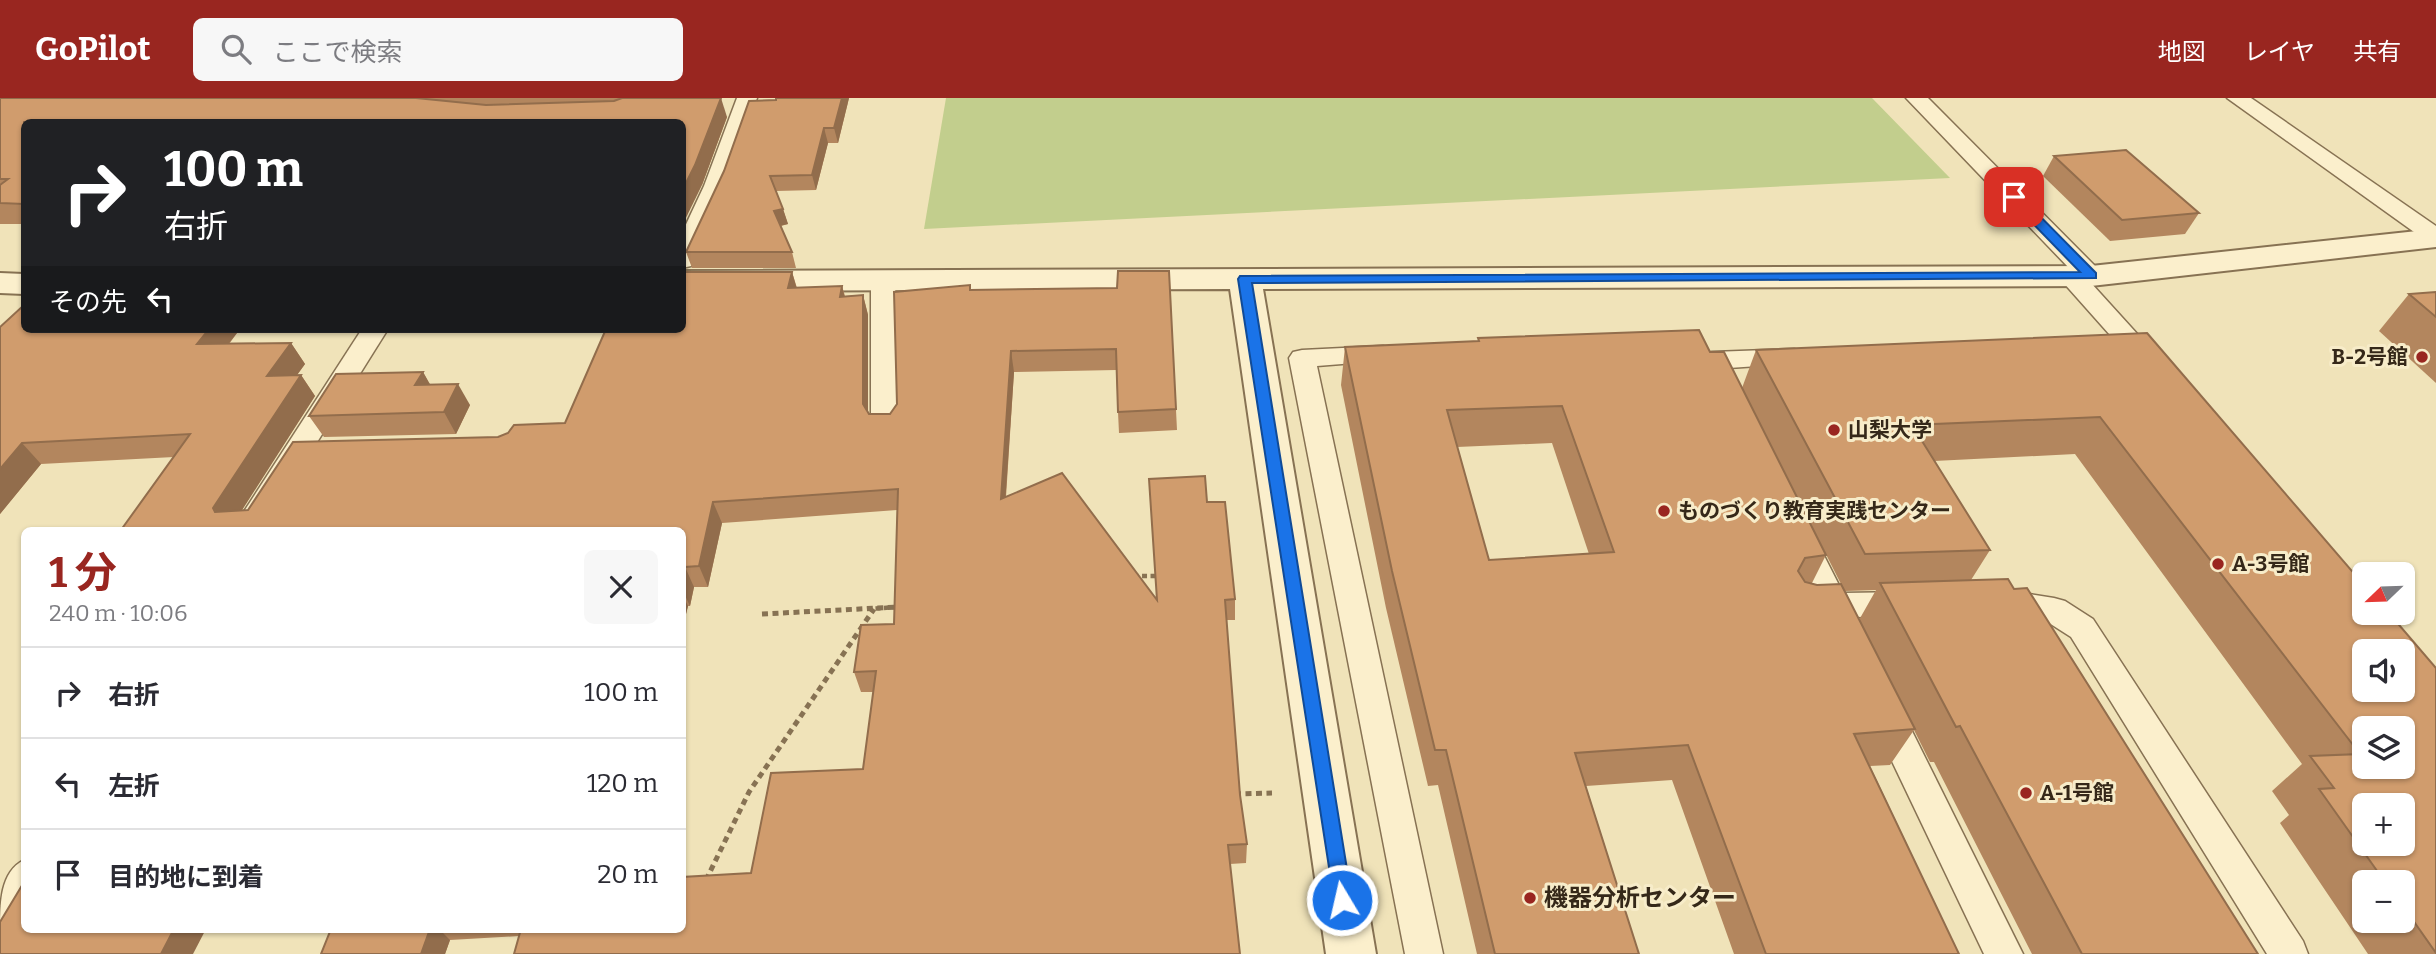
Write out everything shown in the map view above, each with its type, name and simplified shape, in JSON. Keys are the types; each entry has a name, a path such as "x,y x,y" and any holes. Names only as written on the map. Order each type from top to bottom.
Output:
{"street":[{"path":"686,281 2081,276 2436,237"},
{"path":"1245,279 1350,954"},
{"path":"0,283 21,284"}],"lane":[{"path":"686,252 716,186 747,98"},
{"path":"1916,98 2081,276 2130,342 2167,382"},
{"path":"2237,98 2436,237"},
{"path":"883,280 886,425"},
{"path":"249,527 311,450 372,333"},
{"path":"2088,343 2130,342"},
{"path":"1409,352 1302,358 1424,954"},
{"path":"1737,410 1712,360 1824,355"},
{"path":"1785,508 1852,643"},
{"path":"1798,607 2005,601 2054,610 2082,628 2289,954"},
{"path":"1870,680 2004,954"}],"path":[{"path":"1133,585 1138,576 1166,576"},
{"path":"762,614 901,606"},
{"path":"705,886 708,873 750,792 875,608"},
{"path":"1230,795 1325,792"}],"green space":[{"path":"946,98 1872,98 1950,178 924,229"}],"building":[{"path":"0,98 416,98 486,105 614,101 622,98 721,98 686,183 686,119 21,119 21,204 0,203 0,185 8,179 0,179"},
{"path":"776,98 842,98 834,128 824,128 812,175 770,176 783,209 774,211 792,252 686,252 724,171 749,101"},
{"path":"2126,150 2199,213 2122,220 2054,156"},
{"path":"1118,271 1169,271 1176,409 1118,412 1116,349 1011,351 1001,499 1062,473 1157,600 1149,479 1205,476 1207,502 1225,502 1235,599 1225,600 1240,795 1247,844 1228,845 1240,954 514,954 520,933 686,933 686,877 751,873 771,773 863,769 876,671 854,672 861,625 894,624 898,489 713,502 699,566 686,567 686,527 123,527 190,434 22,443 0,469 0,327 21,308 21,333 206,333 197,344 291,343 267,376 301,375 213,508 215,512 248,510 293,442 498,437 508,433 514,425 565,423 604,333 686,333 686,272 792,272 788,288 842,286 840,297 863,295 863,404 869,414 890,414 897,404 894,292 970,285 970,290 1117,288"},
{"path":"2436,292 2436,317 2409,294"},
{"path":"1699,330 1710,352 1724,352 1826,555 1805,558 1798,571 1805,582 1817,585 1841,584 1915,729 1854,734 1959,954 1766,954 1688,745 1575,753 1639,954 1495,954 1446,750 1435,750 1392,571 1345,347 1479,341 1478,338","holes":["1562,406 1614,552 1489,560 1447,410"]},
{"path":"2147,333 2352,571 2352,625 2399,625 2411,639 2352,639 2352,702 2415,702 2415,644 2436,668 2436,953 2415,923 2415,870 2376,870 2367,856 2415,856 2415,793 2352,793 2352,836 2319,789 2334,788 2310,756 2352,754 2352,779 2415,779 2415,716 2352,716 2352,744 2100,417 1912,425 1990,550 1865,554 1756,350"},
{"path":"423,372 415,385 458,384 444,412 309,416 336,374"},
{"path":"2008,579 2014,589 2027,588 2258,954 2082,954 1960,726 1956,727 1880,583"},
{"path":"21,887 21,933 172,933 161,954 0,954 0,922"},
{"path":"329,933 429,933 421,954 321,954"}],"place":[{"name":"B-2号館","path":"2422,357"},
{"name":"山梨大学","path":"1834,430"},
{"name":"ものづくり教育実践センター","path":"1664,511"},
{"name":"A-3号館","path":"2218,564"},
{"name":"A-1号館","path":"2026,793"},
{"name":"機器分析センター","path":"1530,898"}],"route":[{"path":"1342,900 1245,279 2091,276 2014,197"}]}
